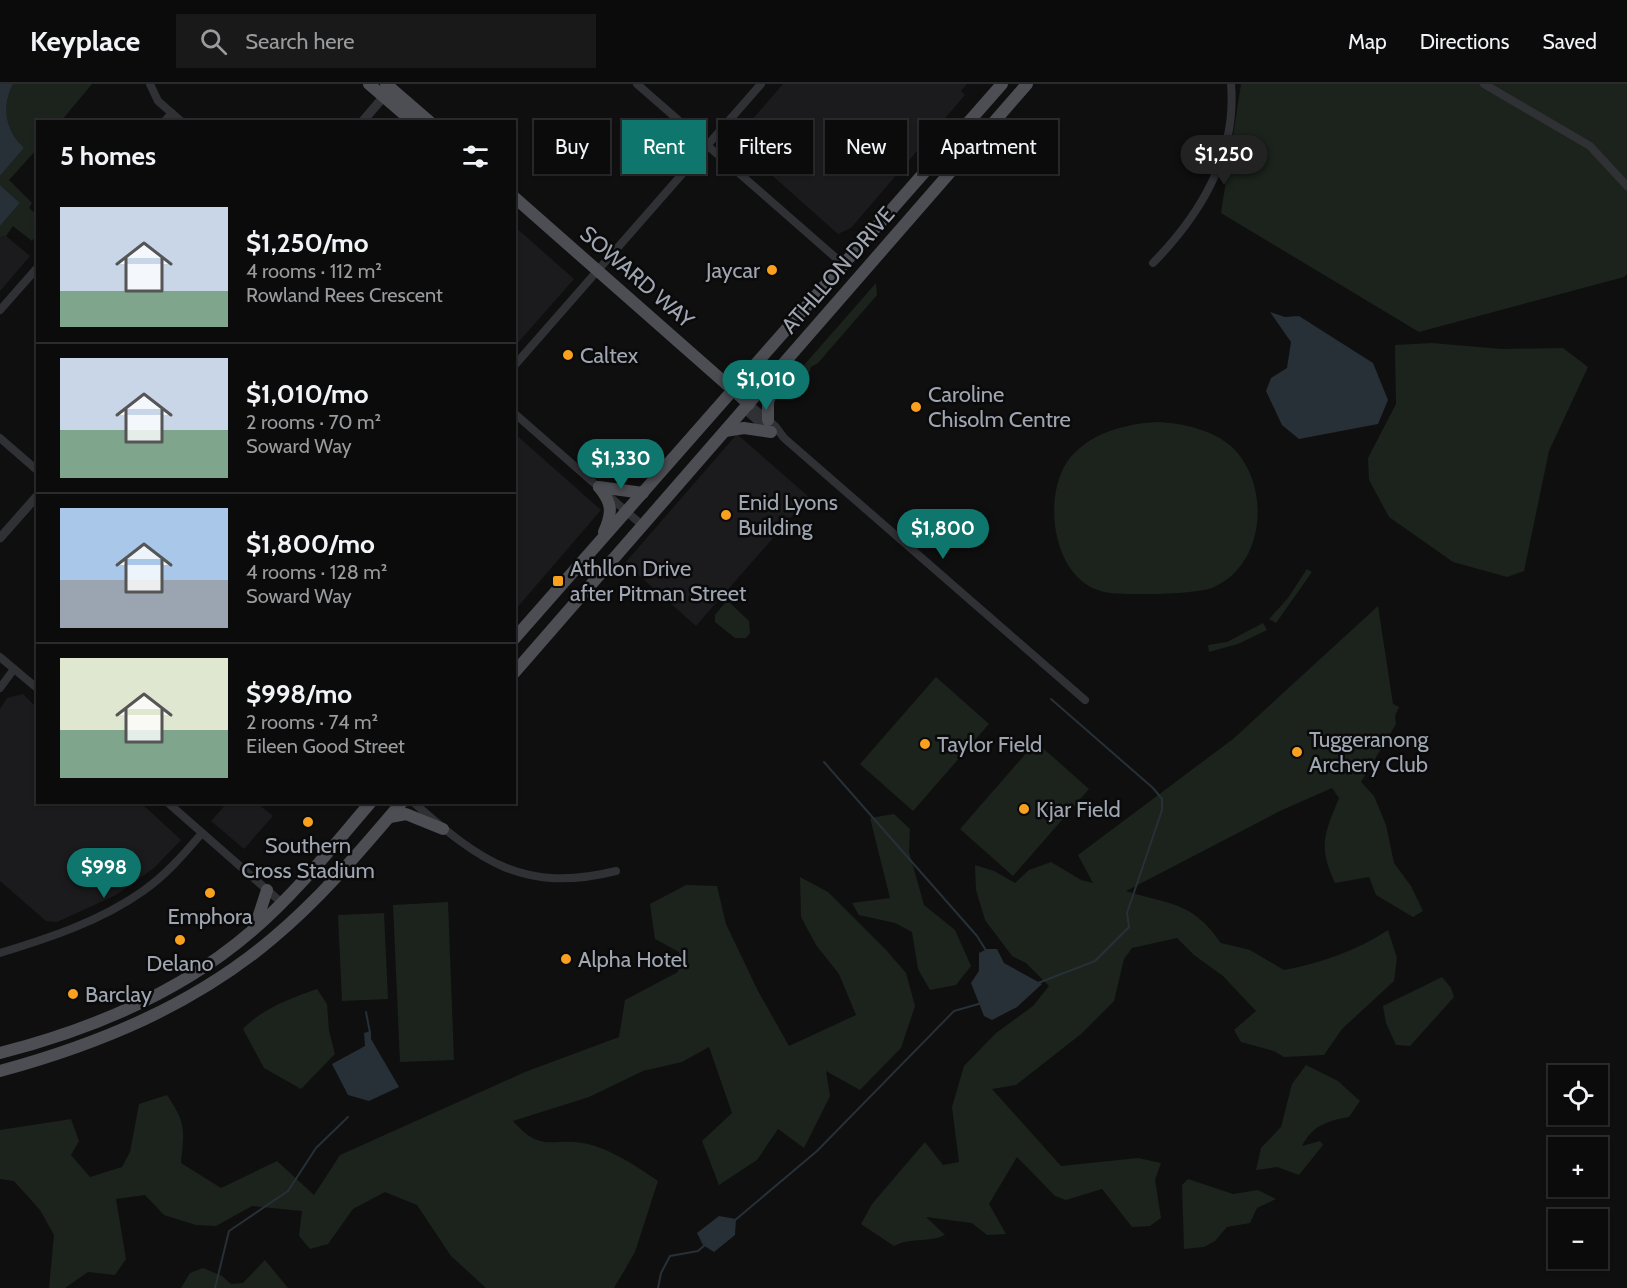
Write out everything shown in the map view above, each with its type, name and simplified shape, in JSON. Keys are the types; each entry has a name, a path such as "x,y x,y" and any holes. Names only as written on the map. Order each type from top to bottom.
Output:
{"main road":[{"path":"369,84 389,88 428,120"},
{"name":"ATHLLON DRIVE","path":"516,637 1002,84"},
{"name":"ATHLLON DRIVE","path":"516,671 1027,84"},
{"path":"389,88 411,120"},
{"name":"SOWARD WAY","path":"516,198 595,274"},
{"name":"SOWARD WAY","path":"516,210 595,274 747,406"},
{"path":"844,265 854,268 862,266 893,238"},
{"path":"839,301 851,281 850,272 844,265"},
{"path":"725,431 769,426 768,402 779,370"},
{"path":"599,487 643,493"},
{"path":"596,546 611,513 609,499 599,487"},
{"path":"0,1053 71,1031 147,999 223,955 282,903 369,804"},
{"path":"0,1071 88,1043 148,1019 212,983 272,939 339,874 400,804"},
{"path":"390,817 406,814 443,829"},
{"path":"282,903 290,906 300,904 339,874"},
{"path":"253,930 267,890"},
{"path":"272,939 286,921 286,911 282,903"}],"street":[{"path":"150,84 158,101 180,120"},
{"path":"637,84 844,265"},
{"path":"516,364 761,84"},
{"path":"1154,262 1184,230 1216,175 1230,132 1231,84"},
{"path":"1484,84 1590,146 1627,186"},
{"path":"364,120 389,88"},
{"path":"166,120 171,113"},
{"path":"0,310 36,269"},
{"name":"SOWARD WAY","path":"747,406 1085,700"},
{"name":"SOWARD WAY","path":"747,406 784,438"},
{"path":"516,414 643,526"},
{"path":"0,438 36,469"},
{"path":"0,538 36,497"},
{"path":"0,657 36,687"},
{"path":"0,688 14,669"},
{"path":"169,804 282,903"},
{"path":"415,804 443,829 483,858 534,876 568,879 616,871"},
{"path":"0,953 63,931 129,901 167,871 202,833"}],"shaded area":[{"path":"0,84 13,84 7,102 7,118 13,134 24,148 0,176"},
{"path":"13,84 92,84 62,120 36,120 36,150 9,180 32,203 29,208 36,214 36,242 13,226 6,236 0,237 0,226 20,203 0,185 0,176 24,148 9,126 6,110"},
{"path":"783,84 967,84 961,91 965,95 944,120 919,120 919,149 907,163 907,120 825,120 825,174 897,174 851,228 838,234 770,174 813,174 813,120 752,120"},
{"path":"1241,84 1627,84 1627,274 1624,277 1419,332 1221,213"},
{"path":"0,185 20,203 0,226"},
{"path":"516,228 574,279 516,345"},
{"path":"6,236 30,256 0,291 0,237"},
{"path":"876,283 877,295 818,363 811,367 805,385 794,388 791,380"},
{"path":"1270,312 1285,317 1299,316 1373,363 1388,400 1378,424 1299,439 1282,425 1266,391 1271,378 1287,368 1291,342"},
{"path":"1432,343 1502,349 1563,348 1588,367 1549,451 1524,571 1507,577 1453,562 1389,517 1369,480 1368,458 1396,404 1395,345"},
{"path":"1160,422 1189,426 1216,436 1232,447 1245,463 1253,481 1257,501 1257,522 1253,542 1244,561 1231,576 1206,590 1132,594 1110,593 1091,587 1076,575 1065,559 1058,540 1054,519 1059,479 1075,452 1097,437 1121,427"},
{"path":"737,434 809,497 696,626 625,563"},
{"path":"516,435 601,510 516,609"},
{"path":"1307,569 1312,572 1276,623 1269,619 1288,598"},
{"path":"725,603 730,603 749,621 750,633 746,638 735,638 715,622 715,615"},
{"path":"1378,606 1393,704 1399,707 1395,716 1396,724 1361,782 1374,796 1386,825 1394,863 1411,886 1423,911 1413,917 1376,895 1369,877 1335,883 1325,850 1327,831 1339,798 1332,788 1280,811 1126,891 1179,906 1200,919 1221,943 1250,950 1284,970 1338,955 1388,930 1397,958 1394,981 1342,1029 1324,1055 1284,1057 1274,1051 1241,1042 1234,1030 1256,1011 1223,976 1194,955 1177,938 1132,948 1124,959 1114,1001 1081,1034 1016,1085 992,1089 1061,1166 1138,1158 1161,1163 1155,1180 1161,1218 1150,1226 1132,1227 1102,1189 1066,1200 1055,1196 1017,1157 989,1204 1006,1234 987,1235 972,1223 926,1217 945,1235 894,1246 861,1224 872,1204 925,1142 943,1165 959,1162 952,1107 964,1066 996,1033 1033,1006 1049,986 1026,963 1012,956 985,920 976,890 975,865 994,871 1015,883 1029,870 1051,862 1081,880 1093,883 1078,855 1233,739"},
{"path":"1263,623 1267,630 1238,644 1209,652 1208,645 1227,642"},
{"name":"Taylor Field","path":"936,677 989,724 913,811 860,764"},
{"path":"23,694 36,707 36,804 142,804 181,840 154,868 116,895 57,922 46,921 0,881 0,709 7,698"},
{"name":"Kjar Field","path":"1036,742 1089,789 1013,876 960,829"},
{"path":"226,804 258,804 273,816 244,849 211,821"},
{"path":"894,814 910,829 909,852 924,905 955,930 971,966 956,985 930,990 918,969 912,932 895,923 859,915 852,903 890,898 870,818"},
{"path":"800,877 828,892 906,973 915,1006 901,1048 860,1090 826,1071 830,1096 804,1148 778,1129 757,1160 719,1185 702,1141 732,1113 709,1047 682,1062 643,1071 589,1097 513,1121 532,1138 540,1141 576,1142 606,1150 658,1181 635,1252 614,1288 486,1288 451,1256 417,1205 385,1192 353,1209 328,1244 310,1249 299,1236 302,1211 252,1206 216,1226 196,1225 164,1215 145,1195 116,1199 126,1259 115,1275 88,1272 65,1288 49,1288 54,1235 40,1210 14,1181 0,1179 0,1130 71,1119 79,1141 71,1155 90,1177 122,1167 130,1152 139,1104 167,1095 183,1128 181,1163 221,1188 277,1161 314,1195 340,1155 525,1072 619,1037 625,1000 678,972 679,952 655,939 650,904 686,885 717,886 726,924 758,991 789,1046 856,1015 839,974 816,945 801,917"},
{"path":"448,902 454,1060 400,1062 393,905"},
{"path":"384,913 388,999 342,1001 338,915"},
{"path":"987,949 997,949 1004,963 1042,984 1017,1007 992,1020 984,1016 971,983 979,971 979,953"},
{"path":"1442,977 1451,988 1454,997 1410,1046 1396,1045 1386,1023 1383,1006"},
{"path":"317,989 327,1004 329,1031 335,1054 301,1089 264,1068 243,1029 268,1010"},
{"path":"371,1031 371,1039 399,1087 369,1101 348,1095 332,1064 365,1046 364,1033"},
{"path":"1306,1065 1338,1081 1360,1101 1349,1117 1321,1125 1306,1139 1302,1146 1320,1141 1323,1145 1299,1175 1277,1167 1256,1170 1261,1148 1281,1127 1292,1084"},
{"path":"1188,1179 1233,1194 1258,1190 1276,1199 1257,1208 1250,1223 1227,1227 1215,1241 1204,1247 1184,1249 1182,1185"},
{"path":"719,1216 736,1219 735,1235 714,1252 703,1245 697,1233"},
{"path":"265,1260 288,1288 181,1288 190,1273 203,1268 222,1276 231,1284 243,1283"}],"waterway":[{"path":"1038,983 1095,961 1129,927 1127,913 1162,810 1162,799 1153,788 1051,699"},
{"path":"824,762 977,936 987,952"},
{"path":"734,1221 817,1151 954,1011 982,1003"},
{"path":"366,1012 370,1033"},
{"path":"215,1288 229,1231 288,1191 316,1148 348,1117"},
{"path":"658,1288 661,1273 670,1256 698,1251 706,1244"}],"place":[{"name":"Jaycar","path":"772,270"},
{"name":"Caltex","path":"568,355"},
{"name":"Caroline Chisolm Centre","path":"916,407"},
{"name":"Enid Lyons Building","path":"726,515"},
{"name":"Athllon Drive after Pitman Street","path":"558,581"},
{"name":"Taylor Field","path":"925,744"},
{"name":"Tuggeranong Archery Club","path":"1297,752"},
{"name":"Kjar Field","path":"1024,809"},
{"name":"Southern Cross Stadium","path":"308,822"},
{"name":"Emphora","path":"210,893"},
{"name":"Delano","path":"180,940"},
{"name":"Alpha Hotel","path":"566,959"},
{"name":"Barclay","path":"73,994"}]}
